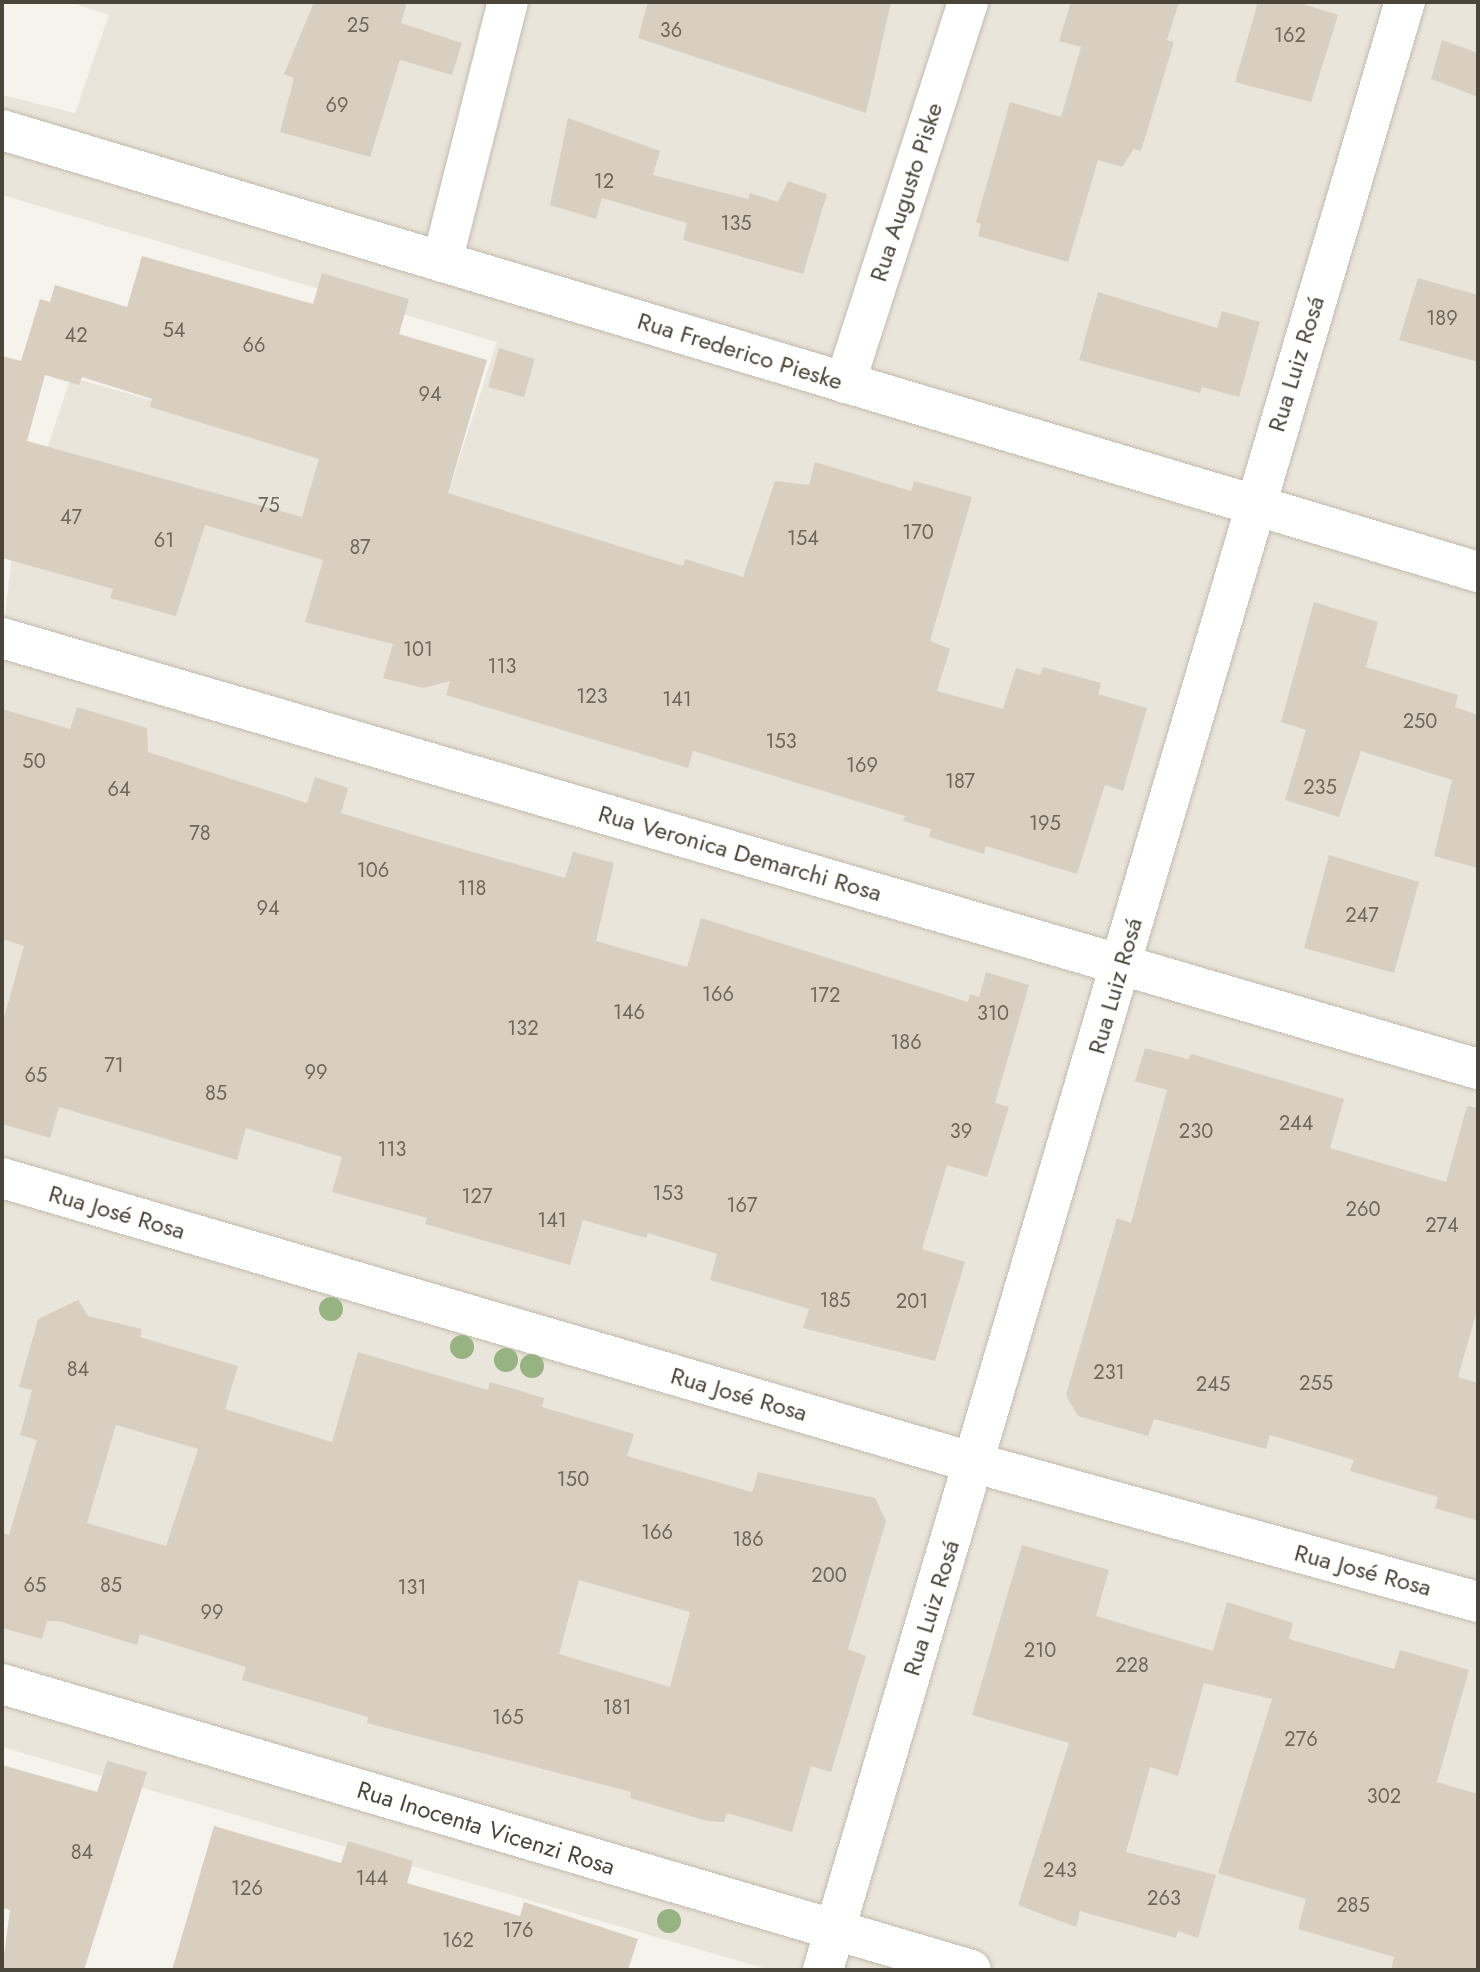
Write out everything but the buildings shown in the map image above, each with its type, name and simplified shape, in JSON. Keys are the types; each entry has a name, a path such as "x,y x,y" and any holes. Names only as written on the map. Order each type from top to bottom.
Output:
{"street":[{"path":"442,262 508,2"},
{"name":"Rua Augusto Piske","path":"845,383 968,2"},
{"name":"Rua Luiz Rosá","path":"823,1970 975,1463 1254,504 1405,2"},
{"name":"Rua Frederico Pieske","path":"2,130 1478,572"},
{"name":"Rua Veronica Demarchi Rosa","path":"2,638 1478,1069"},
{"name":"Rua José Rosa","path":"2,1178 975,1463 1478,1602"},
{"name":"Rua Inocenta Vicenzi Rosa","path":"2,1684 971,1970"}],"shaded area":[{"path":"69,2 1478,2 1478,1970 770,1970 2,1747 2,643 12,553 71,377 450,487 497,342 2,195 2,95 75,113 109,15"}]}
